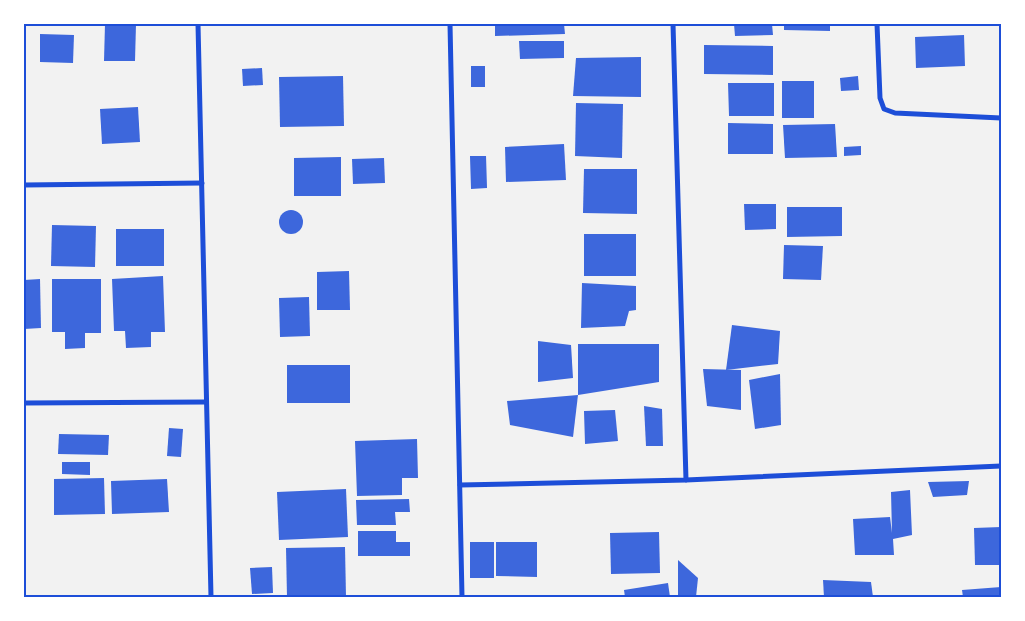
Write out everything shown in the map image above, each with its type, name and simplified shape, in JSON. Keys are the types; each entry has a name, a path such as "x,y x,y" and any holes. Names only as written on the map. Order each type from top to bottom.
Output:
{"street":[{"path":"198,24 211,597"},
{"path":"450,24 462,597"},
{"path":"672,24 686,480"},
{"path":"877,24 880,98 884,109 895,113 1001,118"},
{"path":"24,185 202,183"},
{"path":"24,404 206,402"},
{"path":"460,485 686,480 1001,466"}],"building":[{"path":"105,24 136,24 135,61 104,61"},
{"path":"495,24 564,24 565,34 495,36"},
{"path":"734,24 772,24 773,35 735,36"},
{"path":"784,24 830,24 830,31 784,30"},
{"path":"40,34 74,35 73,63 40,62"},
{"path":"964,35 965,66 916,68 915,37"},
{"path":"519,41 564,41 564,58 520,59"},
{"path":"704,45 773,46 773,75 704,74"},
{"path":"641,57 641,97 573,96 576,58"},
{"path":"471,66 485,66 485,87 471,87"},
{"path":"262,68 263,85 243,86 242,69"},
{"path":"343,76 344,126 280,127 279,77"},
{"path":"858,76 859,90 841,91 840,78"},
{"path":"782,81 814,81 814,118 782,118"},
{"path":"728,83 774,83 774,116 729,116"},
{"path":"576,103 623,104 622,158 575,156"},
{"path":"138,107 140,142 102,144 100,109"},
{"path":"728,123 773,124 773,154 728,154"},
{"path":"835,124 837,157 785,158 783,125"},
{"path":"564,144 566,180 506,182 505,147"},
{"path":"861,146 861,155 844,156 844,147"},
{"path":"470,156 486,156 487,188 471,189"},
{"path":"341,157 341,196 294,196 294,158"},
{"path":"384,158 385,183 353,184 352,159"},
{"path":"584,169 637,169 637,214 583,213"},
{"path":"744,204 776,204 776,229 745,230"},
{"path":"787,207 842,207 842,236 787,237"},
{"path":"291,210 299,214 303,222 299,230 291,234 283,230 279,222 283,214"},
{"path":"52,225 96,226 95,267 51,266"},
{"path":"116,229 164,229 164,266 116,266"},
{"path":"584,234 636,234 636,276 584,276"},
{"path":"784,245 823,246 821,280 783,279"},
{"path":"349,271 350,310 317,310 317,272"},
{"path":"163,276 165,332 151,332 151,347 126,348 125,331 114,331 112,279"},
{"path":"40,279 41,328 24,329 24,280"},
{"path":"52,279 101,279 101,333 85,333 85,348 65,349 65,332 52,332"},
{"path":"582,283 636,286 636,310 629,311 625,326 581,328"},
{"path":"309,297 310,336 280,337 279,298"},
{"path":"732,325 780,331 778,364 726,370"},
{"path":"538,341 571,345 573,378 538,382"},
{"path":"578,344 659,344 659,382 578,395"},
{"path":"287,365 350,365 350,403 287,403"},
{"path":"703,369 741,370 741,410 707,406"},
{"path":"780,374 781,425 755,429 749,380"},
{"path":"578,395 573,437 510,425 507,401"},
{"path":"644,406 662,409 663,446 646,446"},
{"path":"615,410 618,441 585,444 584,411"},
{"path":"169,428 183,429 181,457 167,456"},
{"path":"59,434 109,435 108,455 58,454"},
{"path":"417,439 418,478 402,478 402,495 357,496 355,441"},
{"path":"62,462 90,462 90,475 62,474"},
{"path":"104,478 105,514 54,515 54,479"},
{"path":"167,479 169,512 112,514 111,481"},
{"path":"969,481 967,495 933,497 928,482"},
{"path":"346,489 348,537 279,540 277,492"},
{"path":"910,490 912,535 893,539 894,555 855,555 853,519 890,517 892,533 891,492"},
{"path":"409,499 410,512 395,512 396,525 357,525 356,500"},
{"path":"1001,527 1001,565 975,565 974,528"},
{"path":"358,531 396,531 396,542 410,542 410,556 358,556"},
{"path":"659,532 660,573 611,574 610,533"},
{"path":"470,542 494,542 494,578 470,578"},
{"path":"496,542 537,542 537,577 496,576"},
{"path":"345,547 346,597 287,597 286,548"},
{"path":"678,560 698,578 696,597 678,597"},
{"path":"272,567 273,593 252,594 250,568"},
{"path":"823,580 871,582 873,597 824,597"},
{"path":"668,583 670,597 625,597 624,590"},
{"path":"1001,587 1001,597 963,597 962,590"}]}
